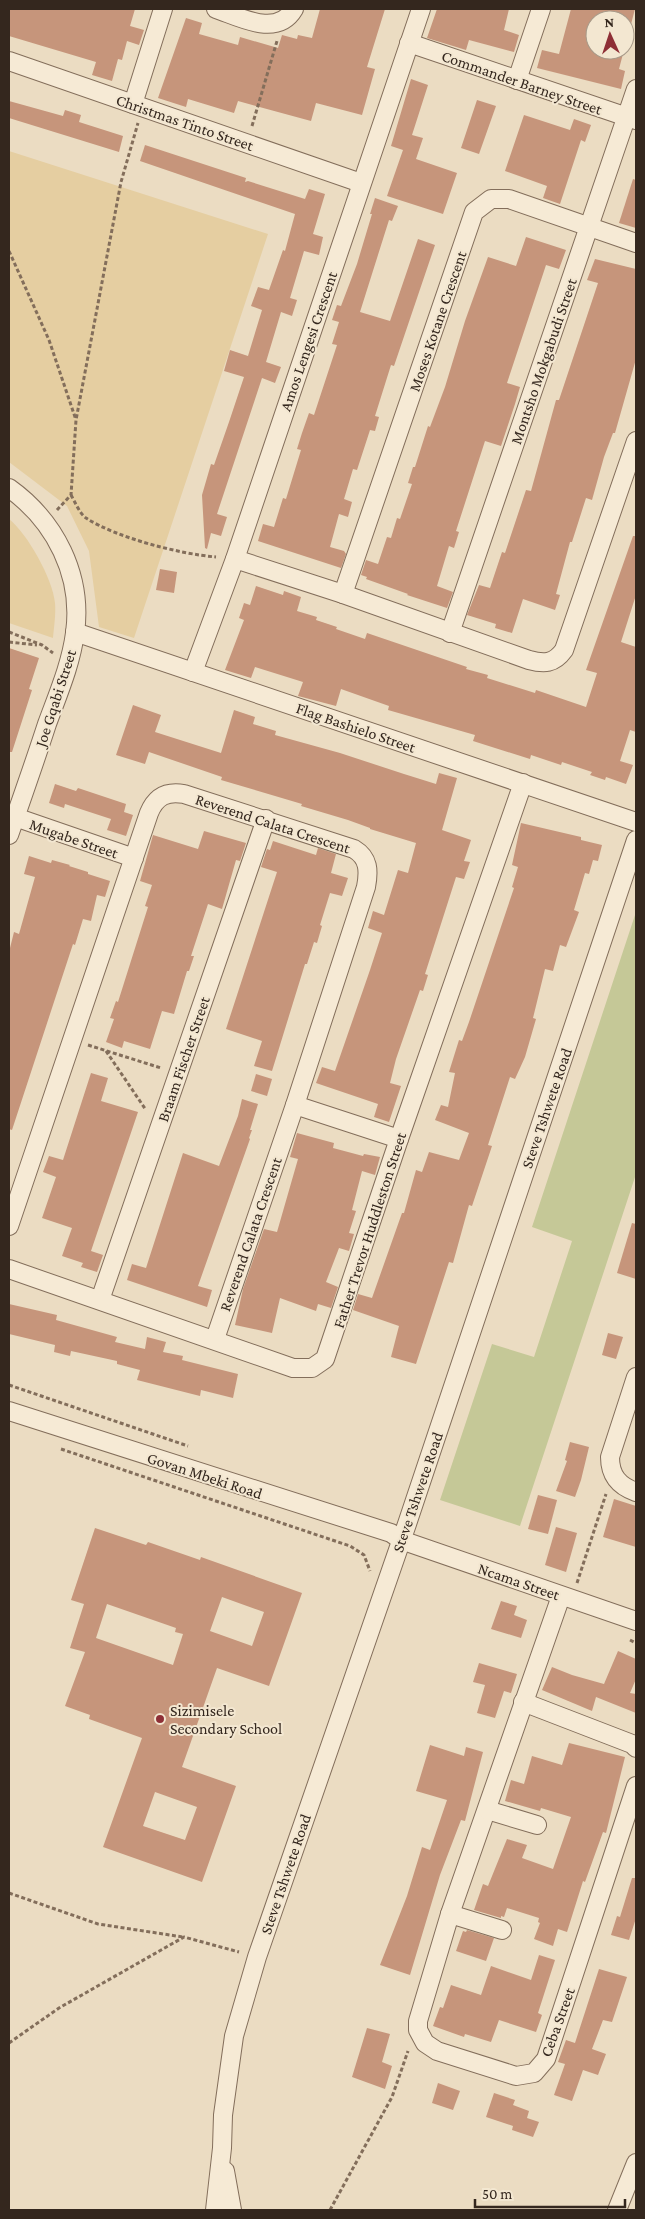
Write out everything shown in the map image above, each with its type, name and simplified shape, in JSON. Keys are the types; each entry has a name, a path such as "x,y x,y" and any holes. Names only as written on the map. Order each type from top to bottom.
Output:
{"street":[{"path":"137,106 163,9"},
{"path":"216,9 261,24 272,24 288,15"},
{"name":"Amos Lengesi Crescent","path":"193,672 235,559 420,9"},
{"path":"517,80 541,9"},
{"name":"Commander Barney Street","path":"409,43 632,118"},
{"name":"Christmas Tinto Street","path":"9,61 361,183"},
{"name":"Montsho Mokgabudi Street","path":"450,633 589,227 632,118 636,89"},
{"name":"Moses Kotane Crescent","path":"343,594 474,212 491,199 509,199 636,243"},
{"path":"235,559 343,594 450,633 541,663 549,663 559,657 564,650 636,440"},
{"name":"Joe Gqabi Street","path":"9,488 27,502 46,522 63,551 70,570 74,591 75,632 68,663 9,835"},
{"name":"Flag Bashielo Street","path":"75,632 636,822"},
{"name":"Father Trevor Huddleston Street","path":"9,1269 215,1339 293,1368 312,1368 325,1359 399,1139 523,783"},
{"name":"Reverend Calata Crescent","path":"9,1226 152,805 161,796 168,793 184,794 354,848 360,853 368,866 366,887 295,1105 215,1339"},
{"name":"Mugabe Street","path":"15,817 134,858"},
{"name":"Braam Fischer Street","path":"100,1300 266,820"},
{"name":"Steve Tshwete Road","path":"215,2210 222,2148 223,2115 234,2036 256,1956 401,1540 636,840"},
{"path":"295,1105 399,1139"},
{"path":"636,1378 632,1402 610,1457 612,1474 618,1483 636,1492"},
{"name":"Govan Mbeki Road","path":"9,1411 391,1533 401,1540"},
{"name":"Ncama Street","path":"401,1540 636,1621"},
{"path":"418,2030 420,2011 450,1914 523,1702 566,1597"},
{"path":"523,1702 632,1744 636,1748"},
{"name":"Ceba Street","path":"418,2030 425,2043 437,2051 516,2076 534,2073 546,2059 636,1786"},
{"path":"486,1810 536,1825"},
{"path":"450,1914 502,1930"},
{"name":"Steve Tshwete Road","path":"222,2148 232,2210"},
{"path":"617,2210 636,2163"}],"path":[{"path":"247,144 288,15"},
{"path":"137,106 76,420 71,496 84,517 131,538 197,556 235,559"},
{"path":"9,251 48,340 76,420"},
{"path":"46,522 71,496"},
{"path":"9,632 42,645 68,663"},
{"path":"9,642 42,645"},
{"path":"73,1041 178,1073"},
{"path":"105,1050 159,1129"},
{"path":"52,1446 350,1546 364,1555 370,1571 369,1580"},
{"path":"566,1597 612,1474"},
{"path":"9,1893 98,1924 184,1937 256,1956"},
{"path":"9,2043 59,2008 184,1937"},
{"path":"330,2210 392,2097 408,2050 418,2030"}],"green space":[{"path":"636,912 636,1174 520,1526 440,1500 492,1344 534,1357 572,1241 532,1227"}],"sand":[{"path":"9,151 268,234 134,638 99,627 89,551 67,506 9,462"},
{"path":"9,519 31,545 49,582 55,603 53,638 9,623"}],"building":[{"path":"9,9 135,9 130,26 144,30 139,45 127,41 122,60 118,59 112,81 92,75 96,62 9,36"},
{"path":"320,9 385,9 367,67 375,69 362,115 316,103 311,121 238,101 234,113 188,99 186,107 158,98 186,18 202,23 199,34 238,45 240,37 278,48 282,35 297,39 298,35 312,38"},
{"path":"437,9 509,9 504,30 519,35 514,52 469,40 466,50 427,38"},
{"path":"571,9 635,9 585,10 585,60 621,60 619,69 625,71 621,89 537,68 542,50 559,54"},
{"path":"411,79 428,85 412,135 423,138 416,159 457,173 443,214 387,196 403,150 391,146"},
{"path":"477,100 496,106 479,154 461,148"},
{"path":"9,101 63,116 65,110 81,115 79,122 123,136 119,152 9,118"},
{"path":"524,115 570,130 574,119 591,125 585,142 581,140 560,204 543,198 547,186 505,171"},
{"path":"145,145 246,178 245,182 248,181 305,199 309,189 325,194 313,234 323,237 319,255 304,251 290,298 297,300 292,316 281,312 266,362 281,367 275,383 262,378 217,514 227,517 221,536 211,533 207,549 205,548 202,495 211,464 214,465 244,377 224,371 230,350 248,356 262,310 251,306 258,287 269,290 283,250 285,251 295,214 140,161"},
{"path":"633,179 636,180 636,228 619,223"},
{"path":"375,198 398,206 392,221 389,220 360,312 390,321 418,239 435,245 394,366 391,365 375,416 379,417 375,431 370,430 357,470 353,469 344,499 352,502 348,517 339,514 330,547 344,551 346,554 341,568 258,541 263,524 274,527 283,498 286,499 301,450 297,449 302,433 309,413 314,415 337,345 332,344 339,322 332,320 337,305 341,306 357,264"},
{"path":"526,237 566,250 559,269 546,265 507,383 520,387 501,446 485,441 456,531 459,532 454,548 449,546 437,586 453,592 447,608 407,595 366,579 367,577 361,575 366,560 378,564 387,537 391,538 397,518 400,519 412,484 408,483 413,467 415,467 428,426 430,427 445,387 465,321 488,257 516,266"},
{"path":"595,259 636,269 636,359 615,433 613,433 604,457 592,500 586,498 572,542 570,542 556,594 560,595 555,610 523,599 512,633 495,628 496,624 467,615 479,585 490,588 502,552 505,553 526,490 531,491 556,400 559,400 598,283 587,280"},
{"path":"633,536 636,536 636,595 621,642 636,647 636,732 630,730 620,761 633,765 626,784 606,777 605,780 590,775 592,772 562,762 561,765 531,755 530,759 473,741 475,735 388,710 389,706 341,689 336,706 298,696 303,682 255,667 251,678 225,670 244,620 239,618 244,603 250,605 256,586 283,595 284,591 301,597 297,611 317,617 316,620 337,627 336,629 365,639 367,633 467,667 466,669 488,675 487,678 535,693 536,690 586,707 597,673 586,670"},
{"path":"160,569 177,572 174,593 156,590"},
{"path":"9,648 39,658 29,689 32,690 12,752 9,752"},
{"path":"133,705 161,715 155,732 221,753 234,710 255,717 253,724 276,731 275,735 340,753 436,784 439,773 457,778 442,830 471,840 464,861 470,862 464,879 456,877 425,974 428,975 423,991 420,990 396,1059 390,1083 401,1086 389,1122 374,1117 378,1104 316,1083 322,1067 335,1071 370,970 382,933 368,928 373,911 384,915 398,870 408,873 416,843 301,806 302,804 221,780 222,777 149,752 145,764 116,755"},
{"path":"55,784 76,791 78,788 126,804 124,812 133,815 126,836 107,830 111,819 65,804 64,808 49,803"},
{"path":"521,823 581,837 581,840 602,845 598,861 593,860 589,874 585,873 574,910 579,912 566,947 560,945 553,971 545,969 533,1018 536,1019 525,1057 515,1079 510,1077 488,1145 492,1146 472,1206 469,1205 453,1263 449,1262 416,1364 391,1357 399,1326 353,1310 358,1294 372,1298 402,1213 404,1213 416,1170 422,1172 429,1152 459,1160 469,1133 435,1120 441,1105 448,1107 455,1073 449,1072 459,1040 462,1041 469,1022 514,888 512,887 518,867 512,865"},
{"path":"204,831 246,843 240,861 236,860 222,909 208,904 191,956 194,956 189,971 187,971 174,1014 162,1011 150,1049 124,1041 122,1048 106,1042 114,1019 110,1018 116,1001 118,1002 148,907 145,906 152,885 140,881 153,835 198,849"},
{"path":"273,841 316,855 318,848 336,854 331,873 348,878 342,896 330,893 320,925 322,926 317,943 314,942 307,964 305,964 272,1071 254,1066 262,1041 226,1029 277,872 261,867 267,849 270,850"},
{"path":"29,856 51,863 52,860 70,865 88,872 88,874 110,881 105,897 97,895 91,921 83,919 75,945 73,944 12,1130 9,1129 9,952 14,932 19,934 35,877 24,874"},
{"path":"91,1073 108,1078 101,1101 138,1112 91,1251 103,1255 97,1272 81,1267 83,1263 62,1256 72,1228 42,1218 56,1177 43,1172 49,1156 63,1160"},
{"path":"256,1074 272,1079 267,1096 251,1091"},
{"path":"242,1099 258,1104 250,1130 252,1130 250,1139 198,1286 212,1290 207,1307 127,1280 132,1264 146,1268 183,1153 219,1166 238,1116"},
{"path":"297,1133 334,1143 333,1148 363,1156 364,1154 380,1157 375,1175 362,1171 352,1210 356,1211 349,1233 354,1234 349,1251 339,1248 326,1282 338,1287 331,1308 318,1304 316,1311 280,1298 272,1333 235,1325 243,1289 264,1229 277,1232 298,1159 290,1157"},
{"path":"632,1223 636,1224 636,1279 617,1273"},
{"path":"9,1304 57,1315 56,1320 117,1337 115,1342 145,1349 147,1337 166,1342 163,1352 183,1356 182,1360 238,1374 233,1398 201,1390 200,1396 137,1380 140,1370 117,1364 117,1361 71,1351 70,1356 54,1352 55,1345 9,1334"},
{"path":"608,1333 623,1337 616,1359 602,1355"},
{"path":"570,1442 589,1447 575,1497 556,1491 567,1461 565,1460"},
{"path":"538,1495 557,1500 548,1534 528,1529"},
{"path":"614,1499 636,1506 636,1547 603,1537"},
{"path":"556,1527 577,1533 566,1572 545,1565"},
{"path":"95,1528 146,1545 148,1542 200,1560 201,1557 302,1593 269,1686 217,1668 182,1767 236,1786 202,1882 103,1847 142,1738 89,1719 90,1715 65,1706 85,1652 70,1648 84,1604 71,1600","holes":["222,1597 264,1612 252,1646 210,1631","107,1604 176,1628 175,1632 183,1634 173,1665 96,1638","155,1792 197,1807 185,1840 143,1826"]},
{"path":"501,1601 517,1606 514,1615 527,1620 521,1638 491,1629"},
{"path":"618,1651 636,1659 636,1679 630,1693 636,1694 636,1713 596,1697 592,1711 542,1690 552,1667 604,1684"},
{"path":"479,1663 517,1674 511,1693 504,1691 495,1718 477,1713 485,1685 473,1682"},
{"path":"569,1743 625,1757 606,1833 603,1832 585,1882 583,1881 567,1932 558,1929 553,1946 534,1939 540,1923 538,1922 539,1918 507,1908 504,1917 501,1916 501,1918 474,1910 483,1884 488,1886 507,1839 527,1845 522,1858 553,1869 571,1817 541,1808 540,1811 505,1801 511,1780 524,1784 532,1756 562,1765"},
{"path":"430,1745 464,1756 466,1747 483,1752 465,1821 461,1820 440,1875 410,1975 380,1965 407,1896 422,1847 430,1850 447,1800 416,1791"},
{"path":"632,1878 636,1878 636,1918 629,1940 611,1935 617,1916 620,1917"},
{"path":"467,1930 494,1938 486,1961 456,1951 463,1931 466,1932"},
{"path":"539,1955 555,1960 538,2013 542,2015 536,2032 499,2020 491,2042 465,2034 464,2037 433,2026 440,2007 443,2008 451,1985 481,1995 491,1966 531,1980"},
{"path":"599,1969 627,1977 612,2022 603,2020 592,2049 606,2054 598,2075 583,2070 572,2101 554,2095 565,2064 558,2062 566,2040 575,2043"},
{"path":"367,2028 390,2034 382,2062 392,2066 385,2089 352,2077"},
{"path":"438,2083 460,2091 453,2110 432,2103"},
{"path":"494,2093 515,2100 513,2105 529,2111 527,2118 539,2122 533,2137 512,2130 513,2126 486,2117"}],"place":[{"name":"Sizimisele Secondary School","path":"160,1719"}]}
